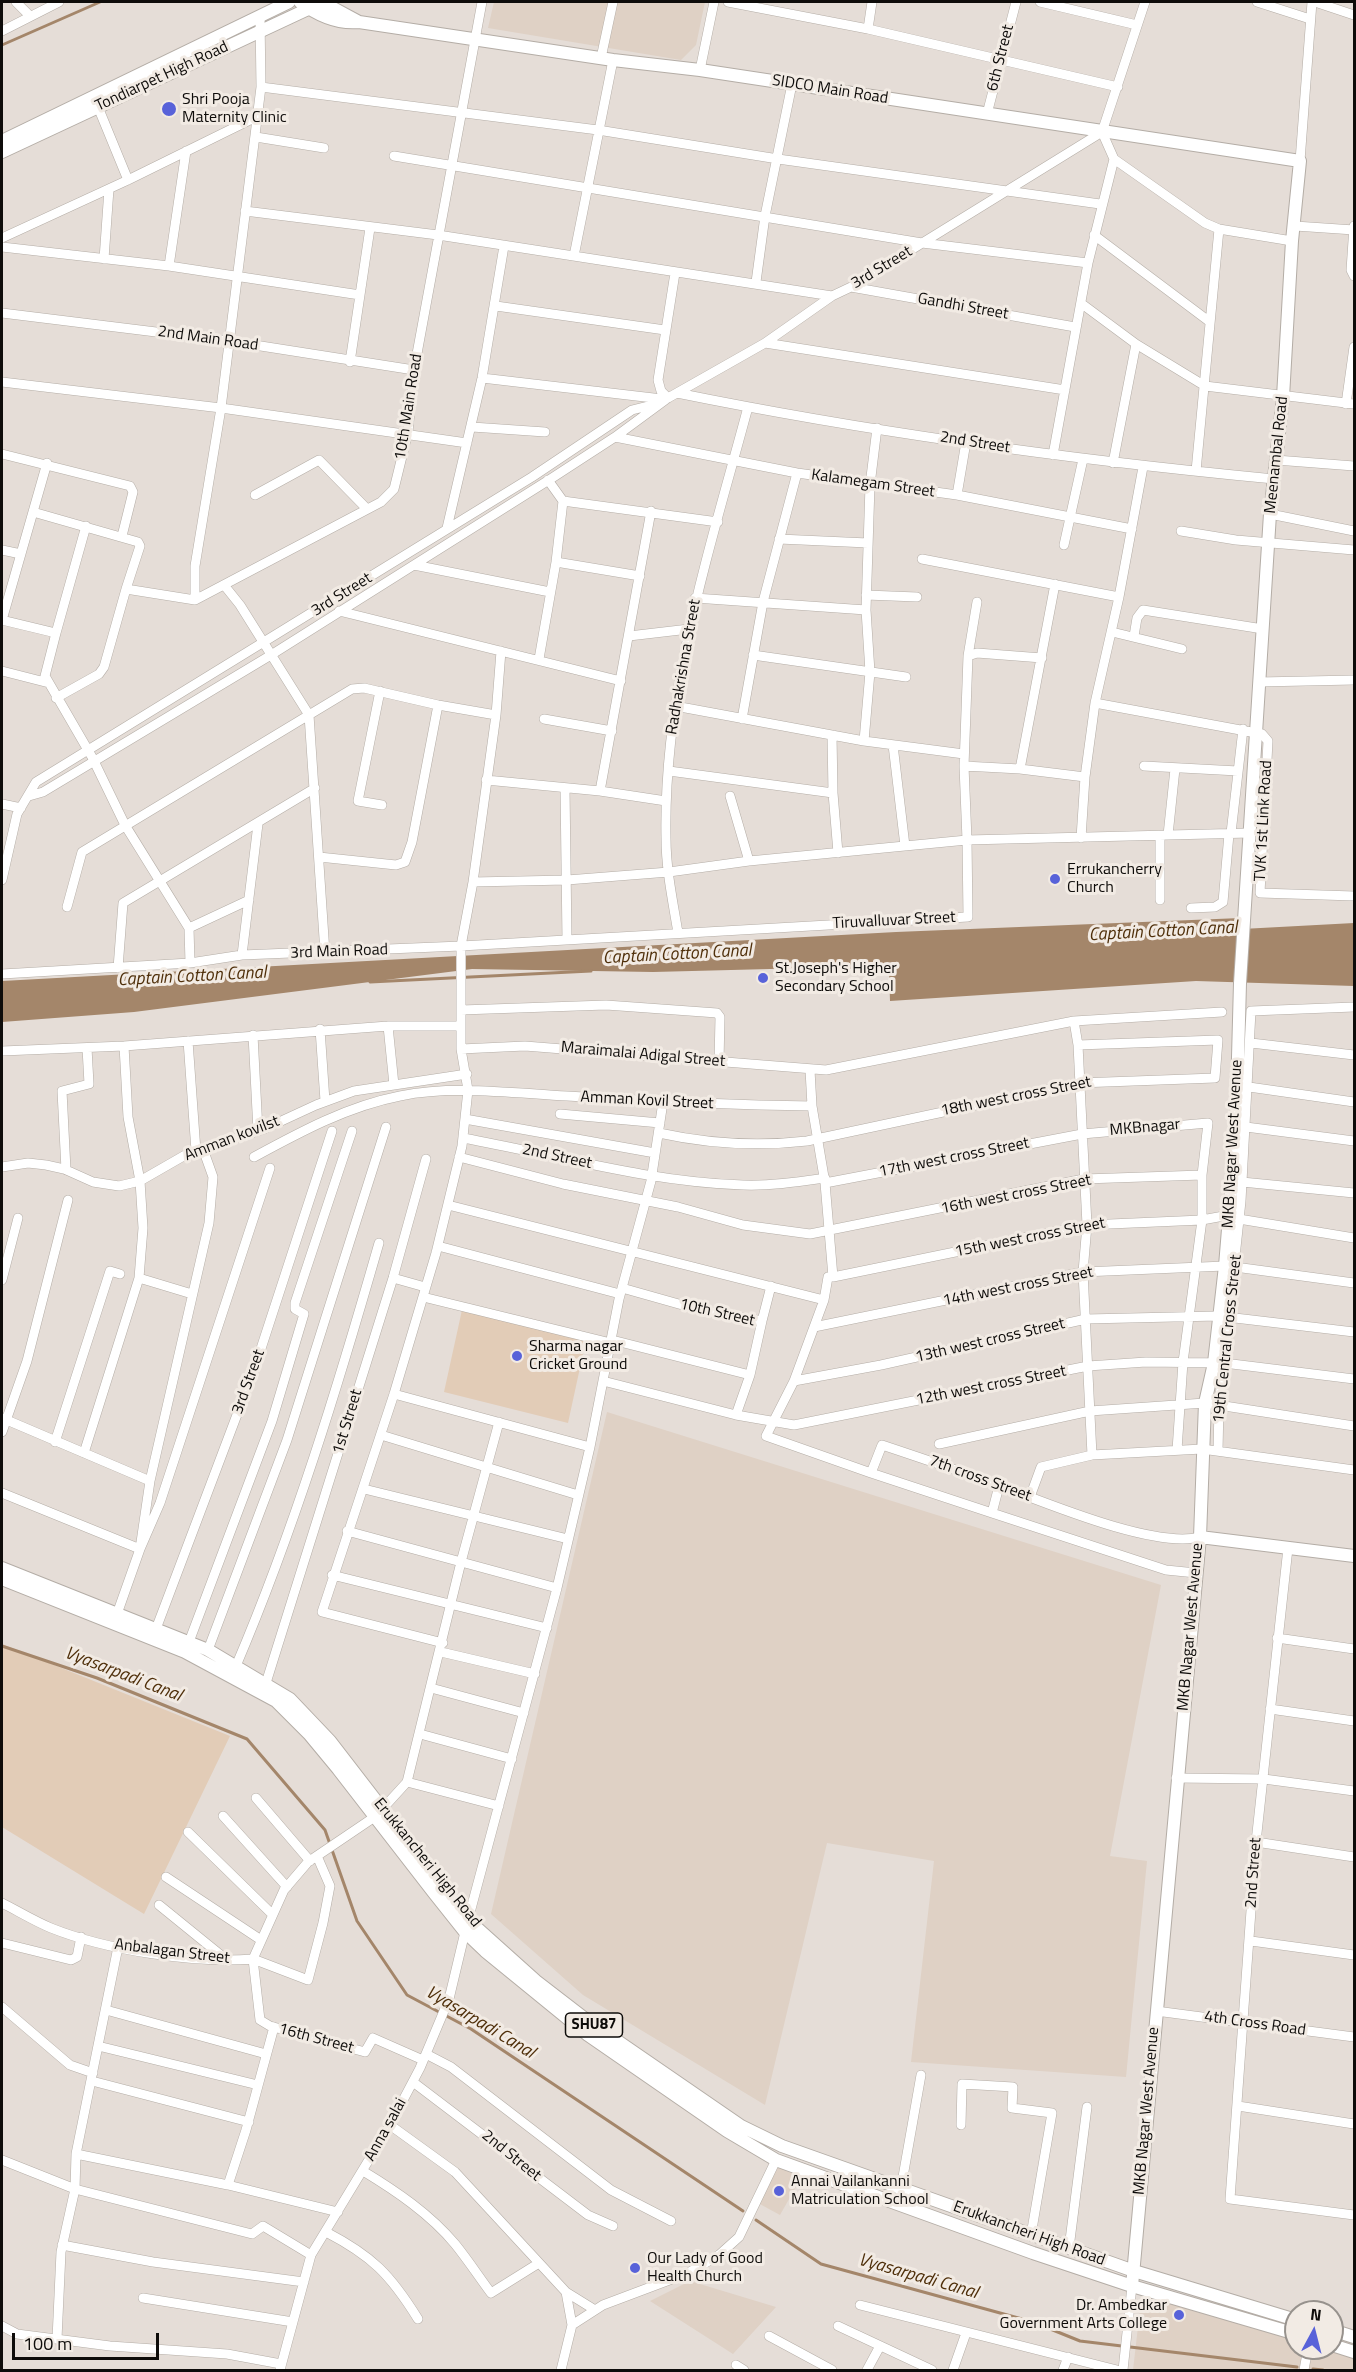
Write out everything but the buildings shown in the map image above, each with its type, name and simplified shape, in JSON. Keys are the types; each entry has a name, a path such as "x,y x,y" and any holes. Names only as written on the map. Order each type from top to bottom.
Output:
{"main road":[{"name":"Tondiarpet High Road","path":"2,141 289,2"},
{"name":"Tondiarpet High Road","path":"2,152 260,32 305,5 322,2"},
{"name":"SIDCO Main Road","path":"322,2 359,22"},
{"name":"SIDCO Main Road","path":"305,5 347,23 359,22 607,59 700,70 1300,161"},
{"name":"Meenambal Road","path":"1245,909 1270,514 1283,397 1292,241 1300,161"},
{"name":"MKB Nagar West Avenue","path":"1132,2286 1176,1778 1200,1537 1205,1403 1219,1363 1230,1266 1235,1201 1240,983 1245,909"},
{"path":"1200,1537 1354,1556"},
{"name":"Erukkancheri High Road","path":"2,1568 208,1650 266,1683 305,1713 467,1926 584,2018 741,2126 782,2146 1031,2235 1134,2271 1284,2316"},
{"name":"SHU87","path":"2,1579 185,1652 276,1701 380,1813"},
{"name":"SHU87","path":"467,1926 522,1983 588,2035 727,2131 776,2160 1132,2286 1284,2330"}],"street":[{"path":"16,2 30,16"},
{"path":"2,31 59,2"},
{"name":"10th Main Road","path":"195,600 367,509 390,496 394,489 408,432 414,370 459,112 482,2"},
{"path":"574,256 598,130 613,2"},
{"path":"700,70 714,2"},
{"path":"728,2 868,29 1000,62 1118,87"},
{"path":"868,29 872,2"},
{"name":"6th Street","path":"987,114 1016,2"},
{"path":"1040,2 1137,25"},
{"path":"1145,2 1102,132 1114,159 1192,216 1219,229 1292,241"},
{"path":"1257,2 1310,19"},
{"path":"1314,2 1354,15"},
{"name":"Meenambal Road","path":"1300,161 1310,19 1314,2"},
{"path":"126,589 195,600 195,566 221,408 256,137 256,117 261,87 260,17"},
{"path":"756,282 765,216 792,84"},
{"path":"261,87 598,130 778,159 1101,204"},
{"path":"98,106 128,180"},
{"path":"2,238 128,180 256,117"},
{"name":"3rd Street","path":"29,796 43,792 271,655 615,437 677,393 765,343 832,296 1102,132"},
{"path":"256,137 324,148"},
{"path":"169,266 186,151"},
{"path":"394,156 922,243 1088,263"},
{"path":"1053,455 1088,263 1114,159"},
{"path":"104,259 109,189"},
{"path":"245,211 438,235 675,273 756,282 832,296"},
{"path":"1295,226 1354,229 1352,270 1354,276"},
{"path":"350,362 370,228"},
{"path":"1196,471 1219,229"},
{"path":"1094,235 1210,322"},
{"path":"447,528 482,378 496,306 504,246"},
{"path":"2,247 169,266 360,295"},
{"path":"665,401 658,380 675,273"},
{"name":"Gandhi Street","path":"850,287 1075,327"},
{"path":"1082,304 1136,344 1205,386 1350,404 1354,347"},
{"path":"496,306 665,330"},
{"name":"2nd Main Road","path":"2,313 229,341 350,362 414,370"},
{"path":"765,343 1065,390"},
{"path":"1113,463 1136,344"},
{"path":"482,378 660,398 665,401"},
{"path":"2,382 408,432 467,442"},
{"name":"2nd Street","path":"677,393 748,407 1053,455 1143,467 1274,479"},
{"name":"3rd Street","path":"2,880 4,862 17,814 36,782 532,477 632,410 665,401"},
{"name":"Radhakrishna Street","path":"678,933 669,872 666,801 675,706 695,598 718,522 748,407"},
{"path":"472,427 545,432"},
{"path":"864,741 870,672 866,595 870,485 877,428"},
{"name":"Kalamegam Street","path":"615,437 797,473 870,485 957,495 1071,515 1132,529"},
{"path":"957,495 966,442"},
{"path":"2,454 130,486 133,492 122,536"},
{"path":"1064,545 1083,459"},
{"path":"255,495 319,460 367,509"},
{"path":"1276,460 1354,466"},
{"path":"47,464 2,620 56,633"},
{"path":"1081,838 1085,777 1095,703 1112,632 1143,467"},
{"path":"742,719 763,602 797,473"},
{"path":"539,659 556,562 563,501 548,480"},
{"path":"563,501 651,511 718,522"},
{"path":"600,791 651,511"},
{"path":"33,512 122,536 138,542 140,546 104,667 99,674 56,698"},
{"path":"1270,514 1354,531"},
{"path":"86,526 45,671 56,698 88,749 125,825 189,928 190,963"},
{"path":"1180,531 1354,550"},
{"path":"779,539 868,543"},
{"path":"2,550 21,554"},
{"path":"922,559 1119,597"},
{"path":"556,562 640,576"},
{"path":"414,565 550,592"},
{"path":"1020,769 1055,584"},
{"path":"224,585 309,715 325,953"},
{"path":"866,595 917,597"},
{"path":"695,598 866,610"},
{"path":"967,840 964,754 968,656 977,602"},
{"path":"1134,636 1137,618 1143,610 1263,628"},
{"path":"339,611 621,681"},
{"path":"629,636 689,629"},
{"path":"1112,632 1182,649"},
{"path":"501,651 496,715 473,882 461,950 461,1049 468,1090 463,1138 438,1246 394,1394 364,1488 332,1575 322,1612 534,1674"},
{"path":"968,656 977,653 1042,658"},
{"path":"753,655 906,677"},
{"path":"2,671 49,683"},
{"path":"1259,682 1354,680"},
{"path":"67,907 80,854 352,689 364,688 438,705 496,715"},
{"path":"380,691 358,801 382,805"},
{"path":"1095,703 1257,731"},
{"path":"319,856 396,865 405,862 412,842 438,705"},
{"path":"675,706 864,741 964,754"},
{"path":"544,719 612,731"},
{"path":"1191,908 1215,907 1222,902 1243,729"},
{"name":"TVK 1st Link Road","path":"1257,731 1268,741 1260,893 1354,896"},
{"path":"832,735 833,793 838,853"},
{"path":"893,745 905,846"},
{"path":"964,766 1020,769 1085,777"},
{"path":"1144,766 1238,771"},
{"path":"1160,900 1164,836 1174,769"},
{"path":"669,771 833,793"},
{"path":"486,780 600,791 666,801"},
{"path":"118,968 123,903 160,883 315,788"},
{"path":"565,788 567,940"},
{"path":"730,796 748,861"},
{"path":"2,804 21,808"},
{"path":"243,955 258,824"},
{"path":"473,882 567,880 669,872 748,861 967,840 1250,833"},
{"name":"Tiruvalluvar Street","path":"461,950 567,940 969,917 967,840"},
{"path":"189,928 249,900"},
{"name":"3rd Main Road","path":"2,974 190,963 243,955 461,950"},
{"path":"461,1010 606,1005 717,1012 720,1017 718,1062"},
{"path":"1235,1201 1242,1182 1249,1087 1251,1011 1354,1007"},
{"name":"Maraimalai Adigal Street","path":"461,1049 525,1046 826,1070 1074,1021 1222,1012"},
{"path":"1074,1021 1078,1045 1087,1225 1083,1272 1092,1455"},
{"path":"388,1026 394,1085"},
{"path":"2,1051 124,1046 320,1029 461,1026"},
{"path":"320,1029 325,1101"},
{"path":"253,1035 258,1131"},
{"name":"18th west cross Street","path":"560,1114 659,1128 738,1145 767,1145 819,1137 1079,1083 1215,1078 1218,1040 1078,1045"},
{"path":"140,1549 150,1481 209,1223 213,1177 200,1150 188,1041"},
{"path":"1251,1042 1354,1055"},
{"path":"84,1453 139,1278 143,1228 140,1181 131,1145 124,1046"},
{"path":"66,1170 62,1091 89,1084 87,1048"},
{"path":"810,1070 812,1106 819,1137 831,1231 833,1277 828,1277 824,1300 794,1381 771,1421 766,1436 780,1443 1166,1570 1196,1573"},
{"name":"Amman kovilst","path":"2,1167 28,1163 66,1170 93,1182 109,1186 140,1181 200,1150 258,1131 325,1101 354,1091 466,1074"},
{"path":"1249,1087 1354,1102"},
{"name":"Amman Kovil Street","path":"254,1157 317,1124 400,1096 468,1090 663,1102 812,1106"},
{"name":"Anna salai","path":"293,2322 311,2255 390,2126 425,2057 443,2014 557,1588 590,1447 621,1291 652,1175 663,1102"},
{"path":"465,1119 656,1154"},
{"name":"MKBnagar","path":"1082,1134 1208,1123 1202,1175"},
{"path":"208,1650 287,1440 386,1127"},
{"path":"1246,1127 1354,1141"},
{"name":"3rd Street","path":"156,1629 255,1367 332,1131"},
{"path":"189,1642 291,1364 304,1314 295,1309 295,1303 352,1131"},
{"name":"17th west cross Street","path":"652,1175 742,1185 774,1185 825,1180 1082,1134"},
{"name":"2nd Street","path":"463,1138 594,1166 652,1175"},
{"path":"459,1157 582,1188 645,1200"},
{"name":"1st Street","path":"266,1683 393,1278 426,1159"},
{"path":"117,1614 140,1549 160,1503 270,1168"},
{"path":"1177,1450 1183,1362 1202,1220 1202,1175"},
{"name":"16th west cross Street","path":"645,1200 780,1232 810,1234 1084,1179 1202,1175"},
{"path":"1242,1182 1354,1193"},
{"path":"2,1432 4,1419 27,1361 68,1200"},
{"path":"448,1205 824,1300"},
{"name":"15th west cross Street","path":"833,1277 1087,1225 1234,1217 1354,1238"},
{"path":"2,1280 6,1241 18,1218"},
{"path":"236,1666 258,1615 326,1417 379,1243"},
{"name":"10th Street","path":"438,1246 700,1310 762,1321 750,1375 736,1415"},
{"name":"14th west cross Street","path":"814,1327 1083,1272 1230,1266 1354,1283"},
{"path":"55,1442 110,1271 120,1274"},
{"path":"139,1278 192,1294"},
{"path":"393,1278 424,1292 611,1343 616,1341 750,1375"},
{"path":"762,1321 771,1287"},
{"name":"13th west cross Street","path":"794,1381 881,1365 1086,1319 1224,1317 1354,1332"},
{"name":"12th west cross Street","path":"603,1381 736,1415 794,1425 1088,1366 1183,1362 1219,1363 1354,1379"},
{"name":"19th Central Cross Street","path":"1218,1451 1219,1363"},
{"path":"394,1394 590,1447"},
{"path":"939,1444 1090,1411 1205,1403 1354,1426"},
{"path":"4,1419 150,1481"},
{"path":"499,1422 461,1562 442,1647 407,1782 499,1806"},
{"path":"381,1435 578,1495"},
{"name":"7th cross Street","path":"871,1473 882,1445 1030,1497 1154,1536 1189,1540 1200,1537"},
{"path":"1030,1497 1041,1467 1092,1455 1202,1449 1354,1470"},
{"path":"992,1513 999,1486"},
{"path":"364,1488 568,1539"},
{"path":"2,1493 140,1549"},
{"path":"347,1531 557,1588"},
{"name":"2nd Street","path":"1288,1548 1256,1842 1251,1941 1230,2199 1354,2216"},
{"path":"332,1575 547,1628"},
{"path":"1277,1638 1354,1649"},
{"path":"431,1688 524,1713"},
{"path":"1270,1709 1354,1721"},
{"path":"420,1734 512,1759"},
{"path":"1176,1778 1264,1779 1354,1791"},
{"name":"Anbalagan Street","path":"2,1903 50,1927 118,1947 228,1961 253,1959 272,1914 287,1887 313,1859 380,1813 407,1782"},
{"path":"253,1959 308,1980 330,1886 313,1859 256,1798"},
{"path":"223,1816 287,1887"},
{"path":"188,1832 272,1914"},
{"path":"1256,1842 1354,1857"},
{"path":"166,1877 261,1940"},
{"path":"159,1905 228,1961"},
{"path":"2,1943 71,1960 77,1957 81,1937"},
{"path":"1251,1941 1354,1955"},
{"path":"57,2339 62,2245 75,2188 76,2154 118,1947"},
{"name":"16th Street","path":"253,1959 260,2020 274,2027 365,2052 373,2038 425,2057"},
{"path":"2,2007 70,2065 92,2077 249,2122"},
{"path":"106,2010 266,2054"},
{"name":"4th Cross Road","path":"1156,2011 1354,2037"},
{"path":"228,2185 249,2122 274,2027"},
{"path":"98,2046 258,2085"},
{"path":"425,2057 466,2077 611,2190 671,2221"},
{"path":"901,2188 921,2075"},
{"name":"2nd Street","path":"413,2082 588,2216 613,2226"},
{"path":"961,2125 962,2084 1013,2087 1012,2108 1052,2113 1031,2235"},
{"path":"1238,2106 1354,2124"},
{"path":"1069,2248 1087,2107"},
{"path":"390,2126 455,2172 566,2292 595,2310"},
{"path":"76,2154 228,2185 338,2212"},
{"path":"2,2160 75,2188 252,2234 263,2226 311,2255"},
{"path":"572,2325 595,2310 644,2288 688,2273 719,2255 739,2237 776,2160"},
{"path":"363,2171 397,2192 430,2219 454,2243 491,2294 539,2263"},
{"path":"326,2232 375,2261 394,2282 418,2319"},
{"path":"62,2245 153,2262 304,2282"},
{"path":"1123,2370 1132,2286"},
{"path":"561,2370 572,2325 566,2292"},
{"path":"2,2326 17,2334 227,2354 280,2367 293,2322 143,2298"},
{"path":"860,2305 1117,2370"},
{"path":"838,2326 932,2370"},
{"path":"953,2370 966,2333"},
{"path":"769,2336 832,2370"},
{"path":"867,2370 880,2346"},
{"path":"1063,2370 1068,2356"}],"shaded area":[{"path":"494,2 705,2 696,45 681,60 488,28"},
{"name":"Sharma nagar Cricket Ground","path":"462,1310 586,1340 568,1423 444,1392"},
{"path":"607,1412 1161,1585 1110,1856 1147,1861 1126,2077 911,2062 934,1861 827,1843 765,2105 583,1995 491,1914"},
{"path":"2,1644 230,1736 144,1914 2,1827"},
{"name":"Annai Vailankanni Matriculation School","path":"779,2166 801,2178 780,2215 758,2203"},
{"path":"690,2281 776,2307 733,2354 650,2301"},
{"name":"Dr. Ambedkar Government Arts College","path":"1142,2292 1284,2335 1284,2360 1344,2360 1344,2354 1354,2357 1354,2370 1133,2370"}],"water":[{"path":"1241,918 1242,929 1354,923 1354,986 1196,981 890,1001 889,970 809,968 653,972 472,969 134,1012 2,1022 2,981 896,932"}],"waterway":[{"path":"2,45 100,2"},
{"name":"Captain Cotton Canal","path":"370,982 591,971"},
{"name":"Vyasarpadi Canal","path":"2,1646 97,1678 247,1739 325,1830 357,1921 407,1995 471,2029 743,2211"},
{"name":"Vyasarpadi Canal","path":"756,2220 821,2264 1033,2322 1080,2341 1297,2367"},
{"name":"Vyasarpadi Canal","path":"1313,2369 1323,2370"}],"place":[{"name":"Shri Pooja Maternity Clinic","path":"169,109"},
{"name":"Errukancherry Church","path":"1055,879"},
{"name":"St.Joseph's Higher Secondary School","path":"763,978"},
{"name":"Sharma nagar Cricket Ground","path":"517,1356"},
{"name":"Annai Vailankanni Matriculation School","path":"779,2191"},
{"name":"Our Lady of Good Health Church","path":"635,2268"},
{"name":"Dr. Ambedkar Government Arts College","path":"1179,2315"}]}
